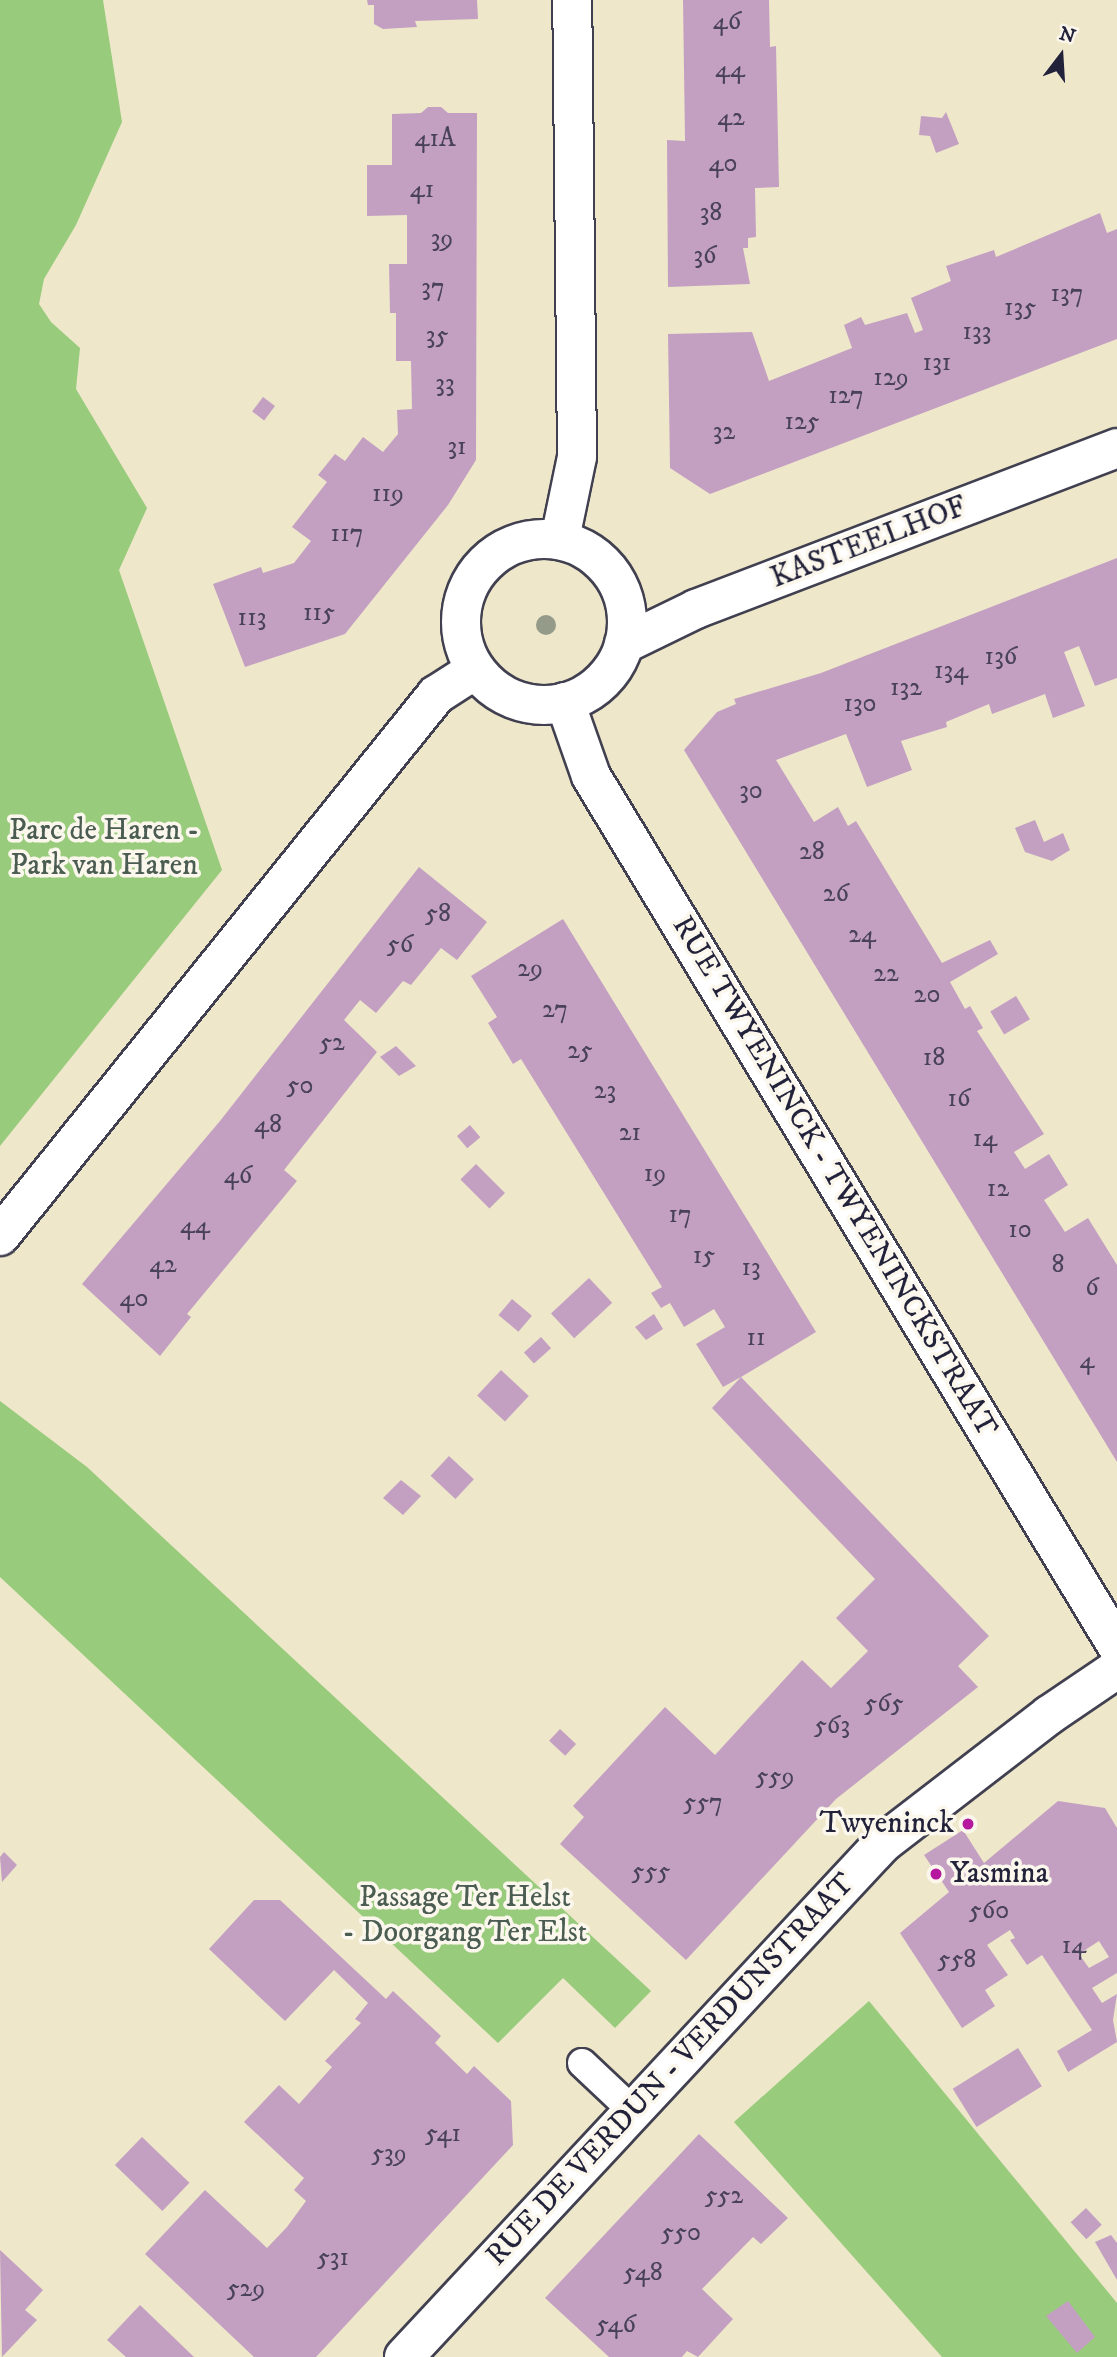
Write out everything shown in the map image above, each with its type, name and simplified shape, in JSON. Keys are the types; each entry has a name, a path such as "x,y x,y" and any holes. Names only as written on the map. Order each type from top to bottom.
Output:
{"street":[{"path":"560,539 577,457 572,0"},
{"name":"KASTEELHOF","path":"624,645 696,609 1117,448"},
{"path":"531,538 560,539 586,549 607,567 622,590 627,618 624,645 608,676 565,702 527,703 489,685 475,670 463,644 460,616 474,577 505,547 531,538"},
{"path":"0,1236 436,695 475,670"},
{"name":"RUE TWYENINCK - TWYENINCKSTRAAT","path":"565,702 591,776 1117,1646"},
{"name":"RUE DE VERDUN - VERDUNSTRAAT","path":"404,2357 883,1843 1049,1714 1117,1669"}],"lane":[{"path":"582,2063 633,2111"}],"green space":[{"name":"Parc de Haren - Park van Haren","path":"0,0 103,0 122,122 76,225 44,279 39,304 51,322 80,348 76,389 147,508 119,570 222,870 0,1146"},
{"name":"Passage Ter Helst - Doorgang Ter Elst","path":"0,1401 87,1467 651,1991 615,2028 563,1978 498,2043 0,1577"},
{"path":"869,2001 1117,2303 1117,2357 942,2357 734,2122"}],"building":[{"path":"367,0 477,0 478,19 415,21 417,27 383,29 374,24 374,5 368,5"},
{"path":"683,0 769,0 770,47 776,46 779,187 755,188 756,237 748,238 748,248 743,248 750,284 668,287 667,140 685,141"},
{"path":"428,107 441,107 448,113 477,113 476,460 448,505 345,634 245,667 213,584 261,567 263,573 294,563 311,541 292,527 327,482 318,475 335,454 345,461 363,437 383,452 398,434 397,410 412,409 411,361 396,361 396,313 390,313 389,264 407,264 407,215 367,216 367,165 392,165 392,114 421,113"},
{"path":"946,112 959,144 936,153 930,136 919,135 921,116 942,118"},
{"path":"1100,213 1107,233 1117,229 1117,339 710,494 670,468 668,334 752,332 769,381 852,348 844,325 861,317 865,325 907,313 915,333 923,330 911,298 951,281 946,266 994,250 996,257"},
{"path":"263,397 275,406 264,420 252,411"},
{"path":"1117,558 1117,678 1095,686 1079,646 1064,652 1085,706 1053,718 1045,694 992,714 989,704 946,722 947,727 901,741 912,770 867,787 846,734 776,760 814,822 838,807 848,826 856,821 942,963 990,940 998,954 950,982 965,1009 970,1006 983,1028 977,1031 1044,1134 1014,1152 1025,1169 1049,1154 1068,1185 1044,1200 1065,1232 1088,1218 1117,1265 1117,1462 684,750 717,712 736,704 734,699 821,673"},
{"path":"1035,820 1044,842 1063,833 1070,850 1052,861 1025,852 1015,828"},
{"path":"419,867 487,922 457,960 441,948 411,985 403,981 376,1013 360,1000 344,1020 377,1052 284,1170 297,1181 187,1314 191,1317 160,1356 82,1284 220,1121"},
{"path":"563,919 816,1332 723,1387 696,1344 725,1327 714,1309 684,1327 670,1303 661,1308 651,1293 662,1287 521,1059 513,1064 488,1023 497,1017 471,976"},
{"path":"1016,996 1030,1019 1004,1035 990,1011"},
{"path":"396,1046 416,1066 399,1076 380,1057"},
{"path":"470,1125 480,1137 467,1148 457,1136"},
{"path":"476,1164 505,1193 489,1209 460,1180"},
{"path":"589,1278 612,1303 574,1338 551,1313"},
{"path":"512,1299 532,1316 518,1332 499,1315"},
{"path":"654,1314 663,1329 646,1340 635,1327"},
{"path":"541,1337 551,1348 534,1364 524,1352"},
{"path":"501,1370 529,1396 505,1422 477,1396"},
{"path":"741,1377 989,1636 958,1666 978,1687 836,1799 686,1960 560,1844 584,1817 573,1806 665,1707 715,1755 802,1660 831,1688 868,1651 836,1618 875,1579 712,1408"},
{"path":"449,1456 474,1479 455,1499 431,1476"},
{"path":"401,1480 421,1496 403,1515 383,1498"},
{"path":"560,1729 576,1744 565,1756 549,1741"},
{"path":"1058,1801 1105,1808 1117,1828 1117,1973 1092,1988 1102,2003 1117,1994 1113,2020 1117,2042 1068,2072 1057,2051 1092,2030 1042,1955 1027,1965 1010,1940 1015,1938 1010,1930 987,1945 1008,1975 985,1990 995,2006 962,2028 900,1933 949,1892 924,1855 963,1830 984,1863","holes":["1099,1941 1109,1957 1089,1968 1079,1954"]},
{"path":"4,1852 17,1865 2,1882 0,1857"},
{"path":"254,1900 280,1900 386,1999 393,1991 441,2036 435,2043 467,2074 474,2066 511,2101 513,2145 316,2357 254,2357 145,2254 205,2190 267,2248 287,2227 306,2201 294,2190 304,2178 244,2122 279,2085 299,2104 332,2067 325,2061 361,2023 355,2019 368,2003 334,1970 285,2021 209,1949"},
{"path":"1018,2048 1042,2086 977,2127 953,2089"},
{"path":"699,2134 788,2218 761,2244 753,2237 702,2289 733,2319 698,2357 687,2351 682,2357 609,2357 545,2298"},
{"path":"142,2137 189,2183 162,2211 115,2165"},
{"path":"1086,2208 1102,2225 1086,2239 1071,2222"},
{"path":"1111,2235 1117,2243 1117,2280 1095,2242"},
{"path":"0,2250 43,2290 25,2310 37,2320 2,2357"},
{"path":"1068,2301 1095,2337 1077,2353 1046,2316"},
{"path":"140,2305 194,2357 126,2357 107,2340"}],"place":[{"name":"Twyeninck","path":"968,1824"},
{"name":"Yasmina","path":"936,1874"}]}
